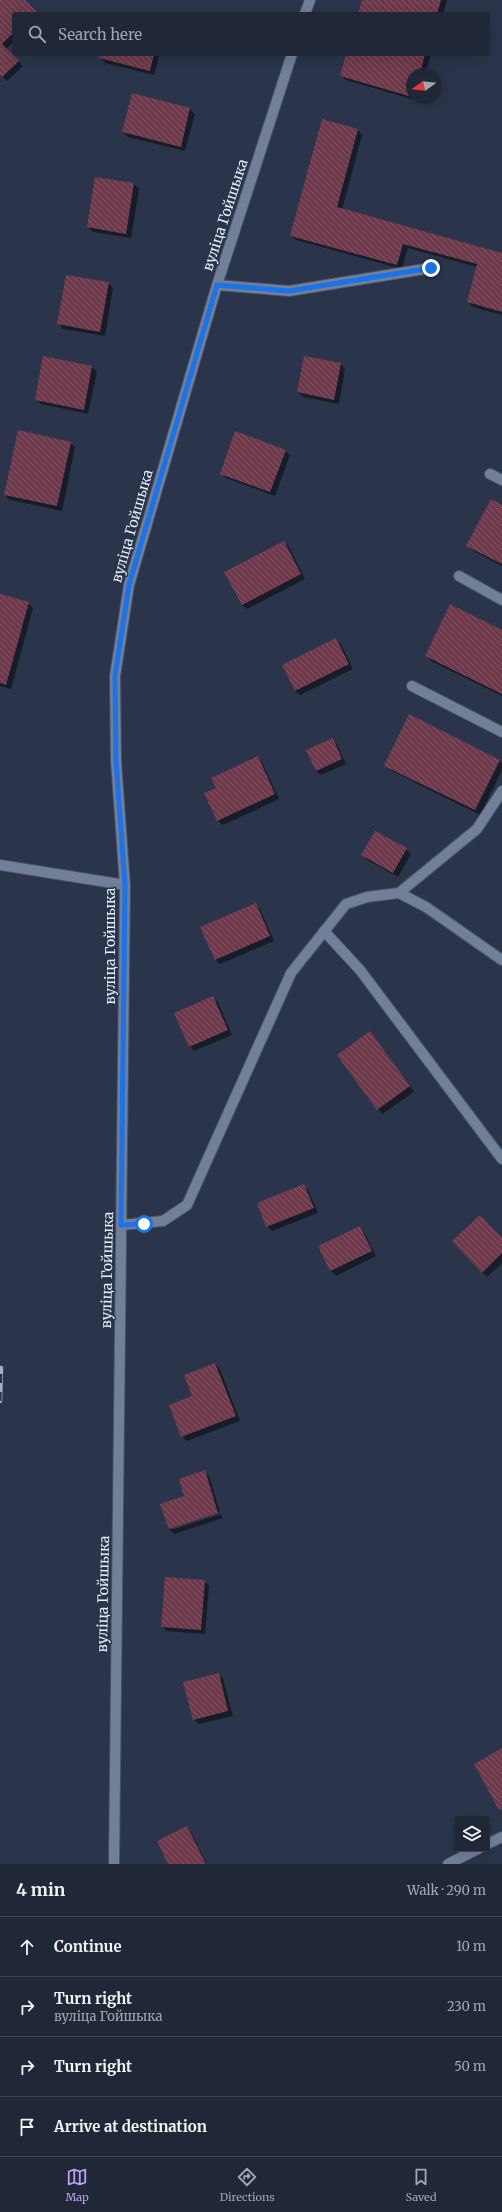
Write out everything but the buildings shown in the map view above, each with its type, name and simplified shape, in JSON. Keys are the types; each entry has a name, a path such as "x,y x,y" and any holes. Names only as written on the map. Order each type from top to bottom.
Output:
{"street":[{"path":"306,12 310,0"},
{"name":"вуліца Гойшыка","path":"114,1864 125,885 116,761 115,676 129,585 217,285 291,56"},
{"path":"217,285 289,291 431,268"},
{"path":"490,474 502,480"},
{"path":"459,576 502,600"},
{"path":"412,686 502,732"},
{"path":"121,1225 163,1221 187,1205 291,973 346,904 367,897 399,893 476,829 502,791"},
{"path":"0,865 125,885"},
{"path":"399,893 426,907 502,960"},
{"path":"324,931 360,970 502,1159"},
{"path":"490,1843 502,1837"},
{"path":"448,1864 472,1852"}],"railway":[{"path":"0,1401 1,1368"}],"route":[{"path":"144,1224 121,1225 125,885 116,761 115,676 129,585 217,285 289,291 431,268"}]}
